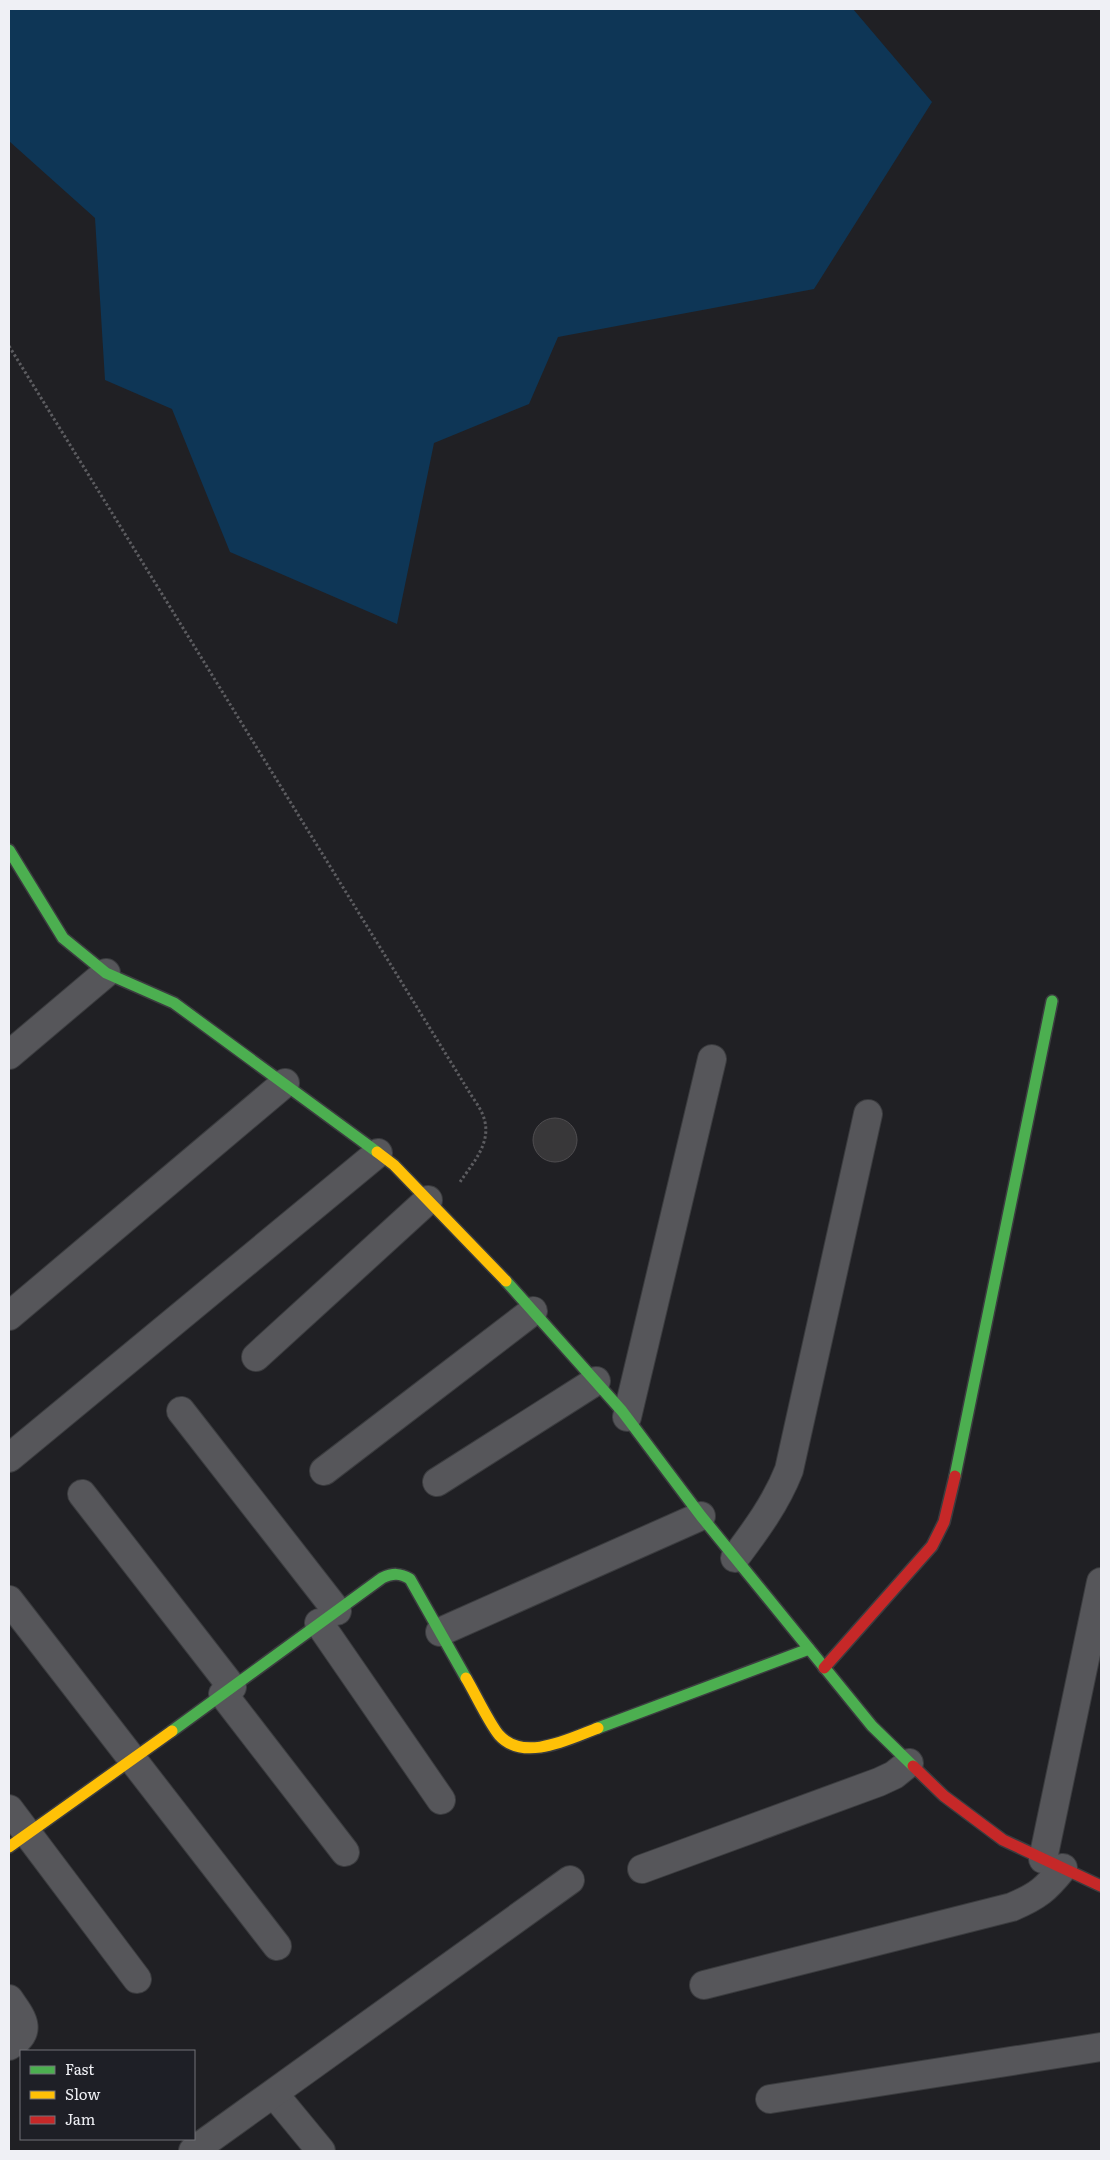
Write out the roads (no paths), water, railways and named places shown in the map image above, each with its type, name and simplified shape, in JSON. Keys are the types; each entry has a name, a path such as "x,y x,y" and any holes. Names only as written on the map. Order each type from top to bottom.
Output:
{"street":[{"path":"9,850 63,938 106,973 174,1004 285,1083 394,1166 434,1206 533,1311 627,1416 700,1516 872,1726 909,1763 944,1796 1003,1840 1101,1886"},
{"path":"9,1055 106,973"},
{"path":"824,1668 932,1546 944,1522 950,1501 1052,1000"},
{"path":"627,1416 712,1059"},
{"path":"9,1316 285,1083"},
{"path":"735,1558 770,1509 780,1492 789,1470 868,1114"},
{"path":"9,1458 378,1153"},
{"path":"256,1357 434,1206"},
{"path":"324,1471 533,1311"},
{"path":"437,1482 596,1382"},
{"path":"182,1411 328,1617 441,1800"},
{"path":"82,1494 345,1852"},
{"path":"440,1632 700,1516"},
{"path":"18,1841 382,1578 392,1574 401,1574 410,1579 499,1735 510,1745 530,1749 557,1743 809,1649"},
{"path":"704,1985 1012,1907 1030,1900 1046,1889 1053,1863 1101,1582"},
{"path":"9,1600 277,1946"},
{"path":"642,1869 879,1782 894,1775 909,1763"},
{"path":"9,1809 18,1841 137,1980"},
{"path":"193,2151 570,1880"},
{"path":"9,1999 24,2026 23,2034 9,2046"},
{"path":"770,2099 1101,2047"},
{"path":"274,2094 321,2151"}],"water":[{"path":"9,9 853,9 932,102 814,289 558,337 529,404 434,443 397,624 230,552 172,409 105,380 95,218 9,141"}]}
